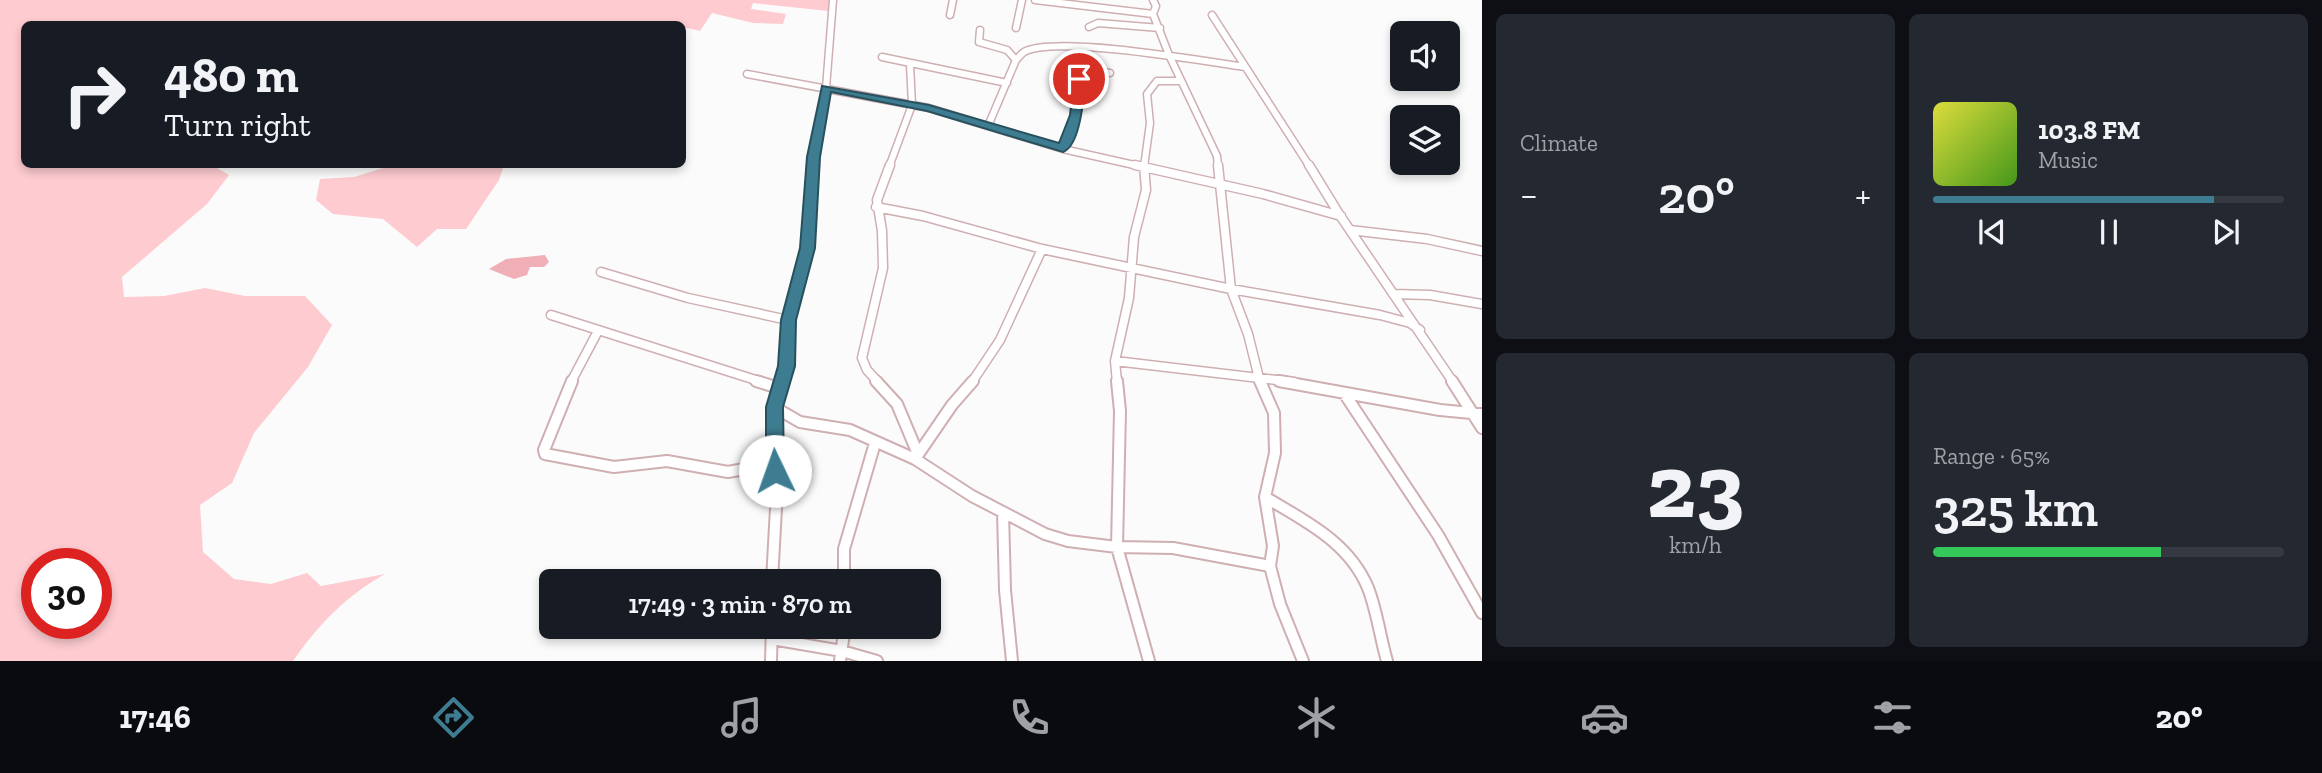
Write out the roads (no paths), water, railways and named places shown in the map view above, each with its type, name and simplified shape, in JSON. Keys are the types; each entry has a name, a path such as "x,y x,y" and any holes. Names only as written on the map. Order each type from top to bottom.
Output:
{"street":[{"path":"773,569 777,490 774,407 786,366 788,320 807,248 814,157 826,88 833,0"},
{"path":"950,15 953,0"},
{"path":"1016,28 1021,0"},
{"path":"1035,0 1153,15"},
{"path":"1153,0 1156,6 1153,15 1169,55 1217,156 1231,289 1248,334 1258,377 1274,413 1275,453 1265,497 1273,546 1270,566 1280,604 1303,661"},
{"path":"1212,15 1272,104 1350,230 1477,413 1482,428"},
{"path":"1089,27 1098,23 1160,27"},
{"path":"980,30 979,42 1007,50 1016,60"},
{"path":"988,126 1016,60 1024,52 1060,46 1169,55 1245,67"},
{"path":"882,57 1007,83"},
{"path":"910,64 912,105 876,207 882,231 883,268 862,358 867,370 897,404 917,456"},
{"path":"1063,149 1076,115 1079,79 1088,69 1110,73"},
{"path":"747,74 912,105 1063,149 1263,194 1341,216"},
{"path":"1149,661 1117,547 1120,411 1115,360 1129,298 1134,237 1146,190 1144,168 1150,123 1148,90 1157,82 1180,81"},
{"path":"876,207 923,216 1042,249 1231,289 1380,315 1410,323 1420,330"},
{"path":"1350,230 1427,239 1482,251"},
{"path":"917,456 952,405 979,374 1020,303 1042,249"},
{"path":"601,272 688,298 788,320"},
{"path":"1393,294 1430,295 1482,304"},
{"path":"551,315 779,388"},
{"path":"598,331 566,392 544,450 545,454 614,467 667,461 728,472 744,469 774,453"},
{"path":"1115,360 1258,377 1477,413"},
{"path":"1344,393 1438,534 1482,613"},
{"path":"774,407 794,419 850,430 875,443 917,456 1003,512 1045,534 1068,541 1117,547 1173,548 1270,566"},
{"path":"845,569 844,549 875,443"},
{"path":"1265,497 1332,539 1360,569 1369,589 1387,661"},
{"path":"1003,512 1005,590 1012,661"},
{"path":"771,661 772,639"},
{"path":"790,639 841,656 877,661"}]}
